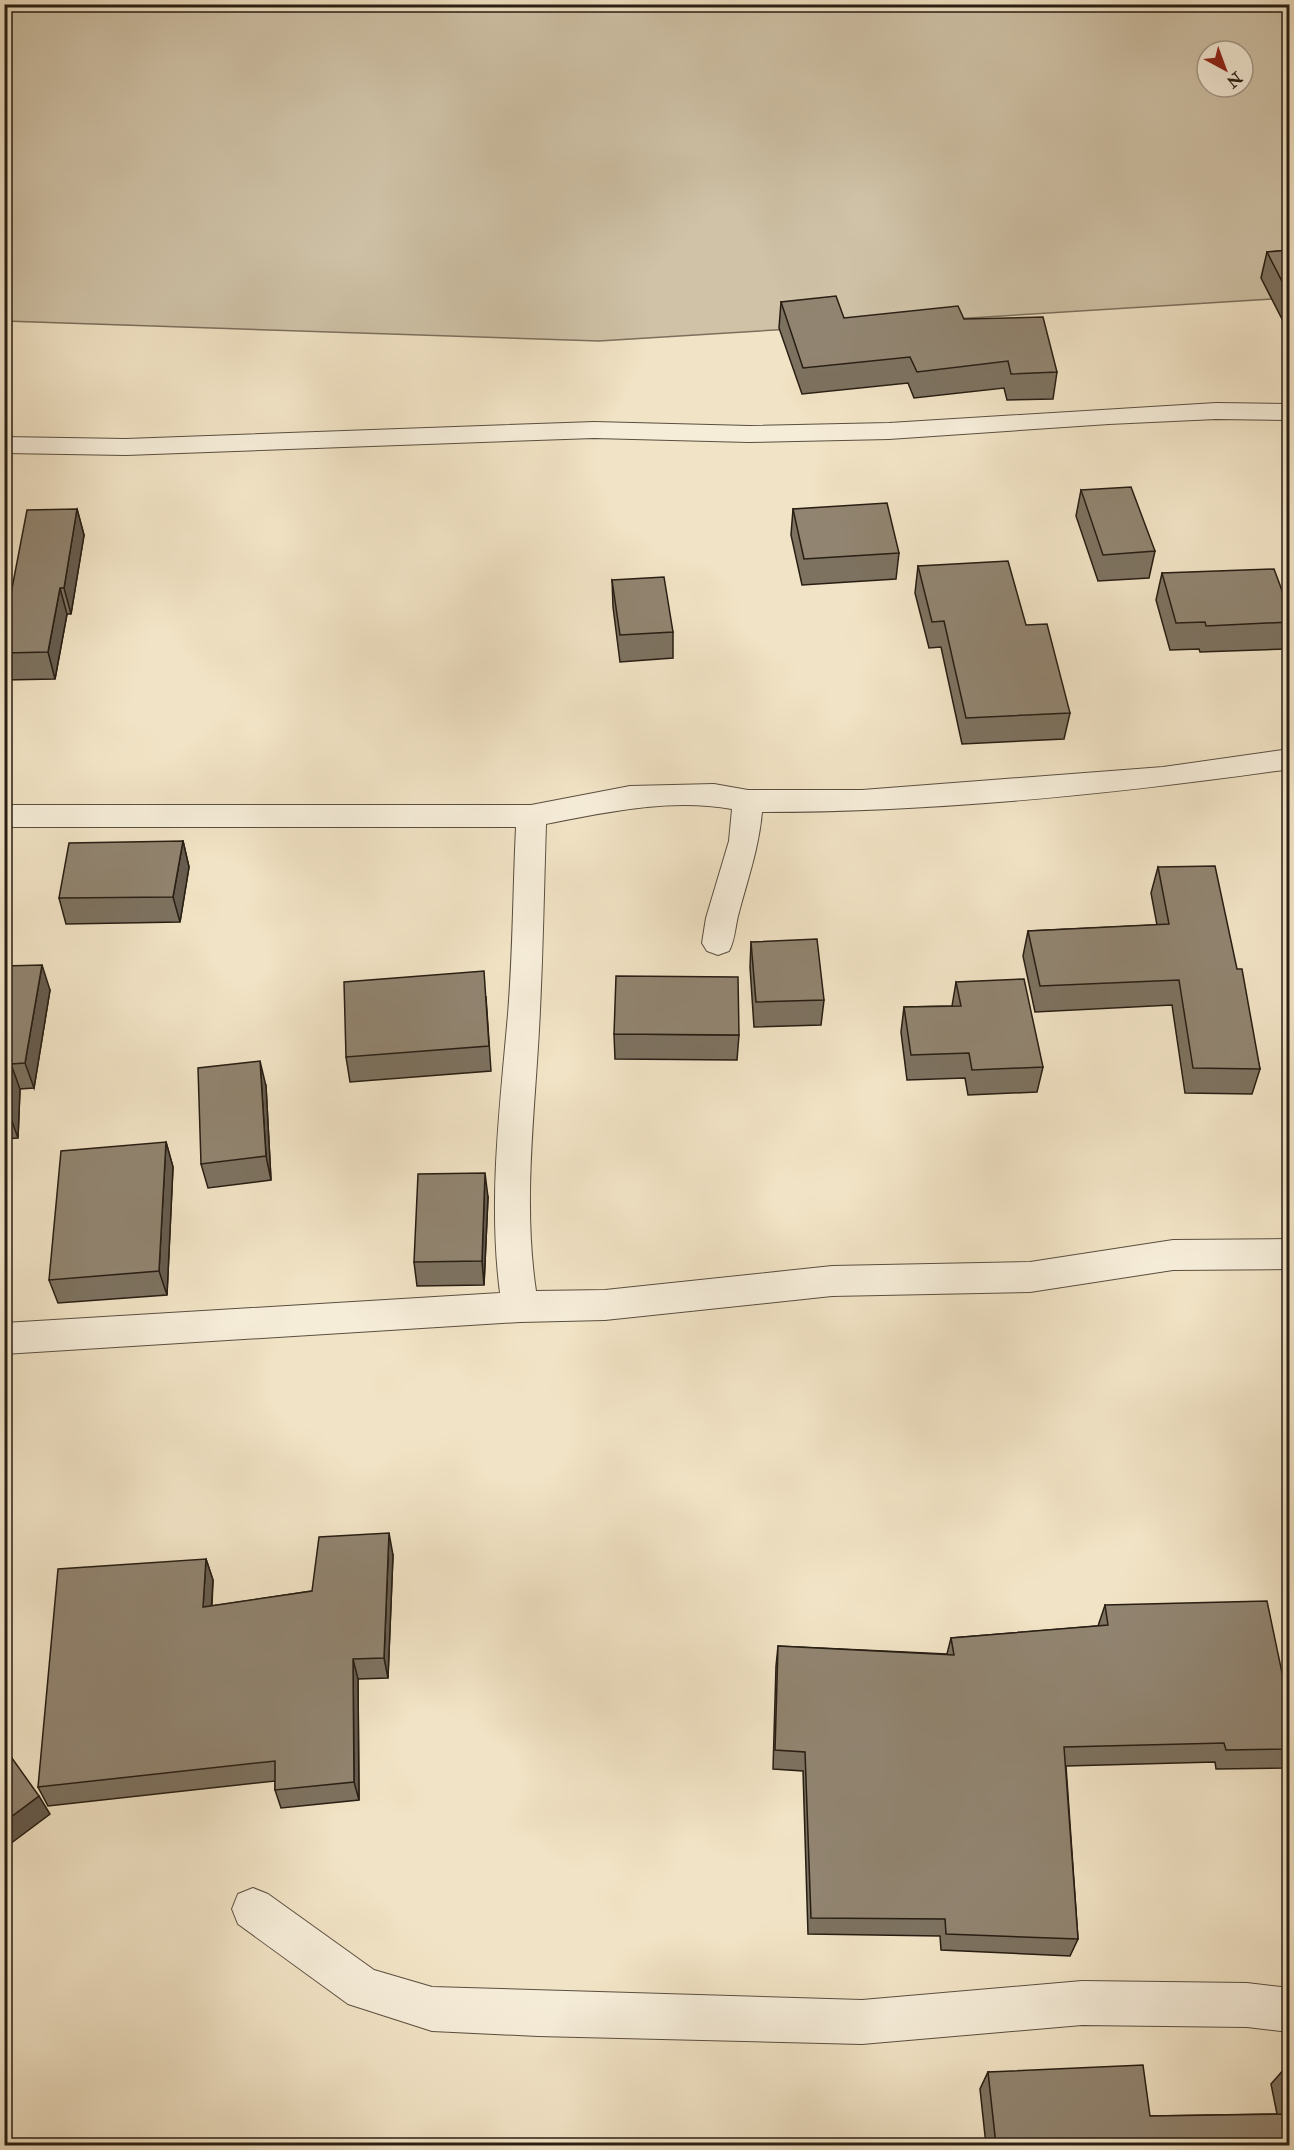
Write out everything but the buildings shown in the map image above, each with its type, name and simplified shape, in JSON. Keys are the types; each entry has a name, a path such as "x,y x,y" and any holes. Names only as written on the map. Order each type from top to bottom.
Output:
{"street":[{"path":"4,445 126,447 594,430 748,434 889,430 1216,411 1290,412"},
{"path":"4,816 531,816 630,797 714,795 748,801 862,801 1163,777 1290,759"},
{"path":"718,943 722,918 744,841 748,801"},
{"path":"520,1307 512,1251 512,1160 524,1011 531,816"},
{"path":"4,1339 520,1307 605,1305 832,1281 1030,1277 1173,1255 1290,1254"},
{"path":"253,1909 363,1989 432,2009 862,2022 1082,2003 1247,2005 1290,2010"}],"shaded area":[{"path":"5,5 1289,5 1289,298 599,341 5,321"}]}
